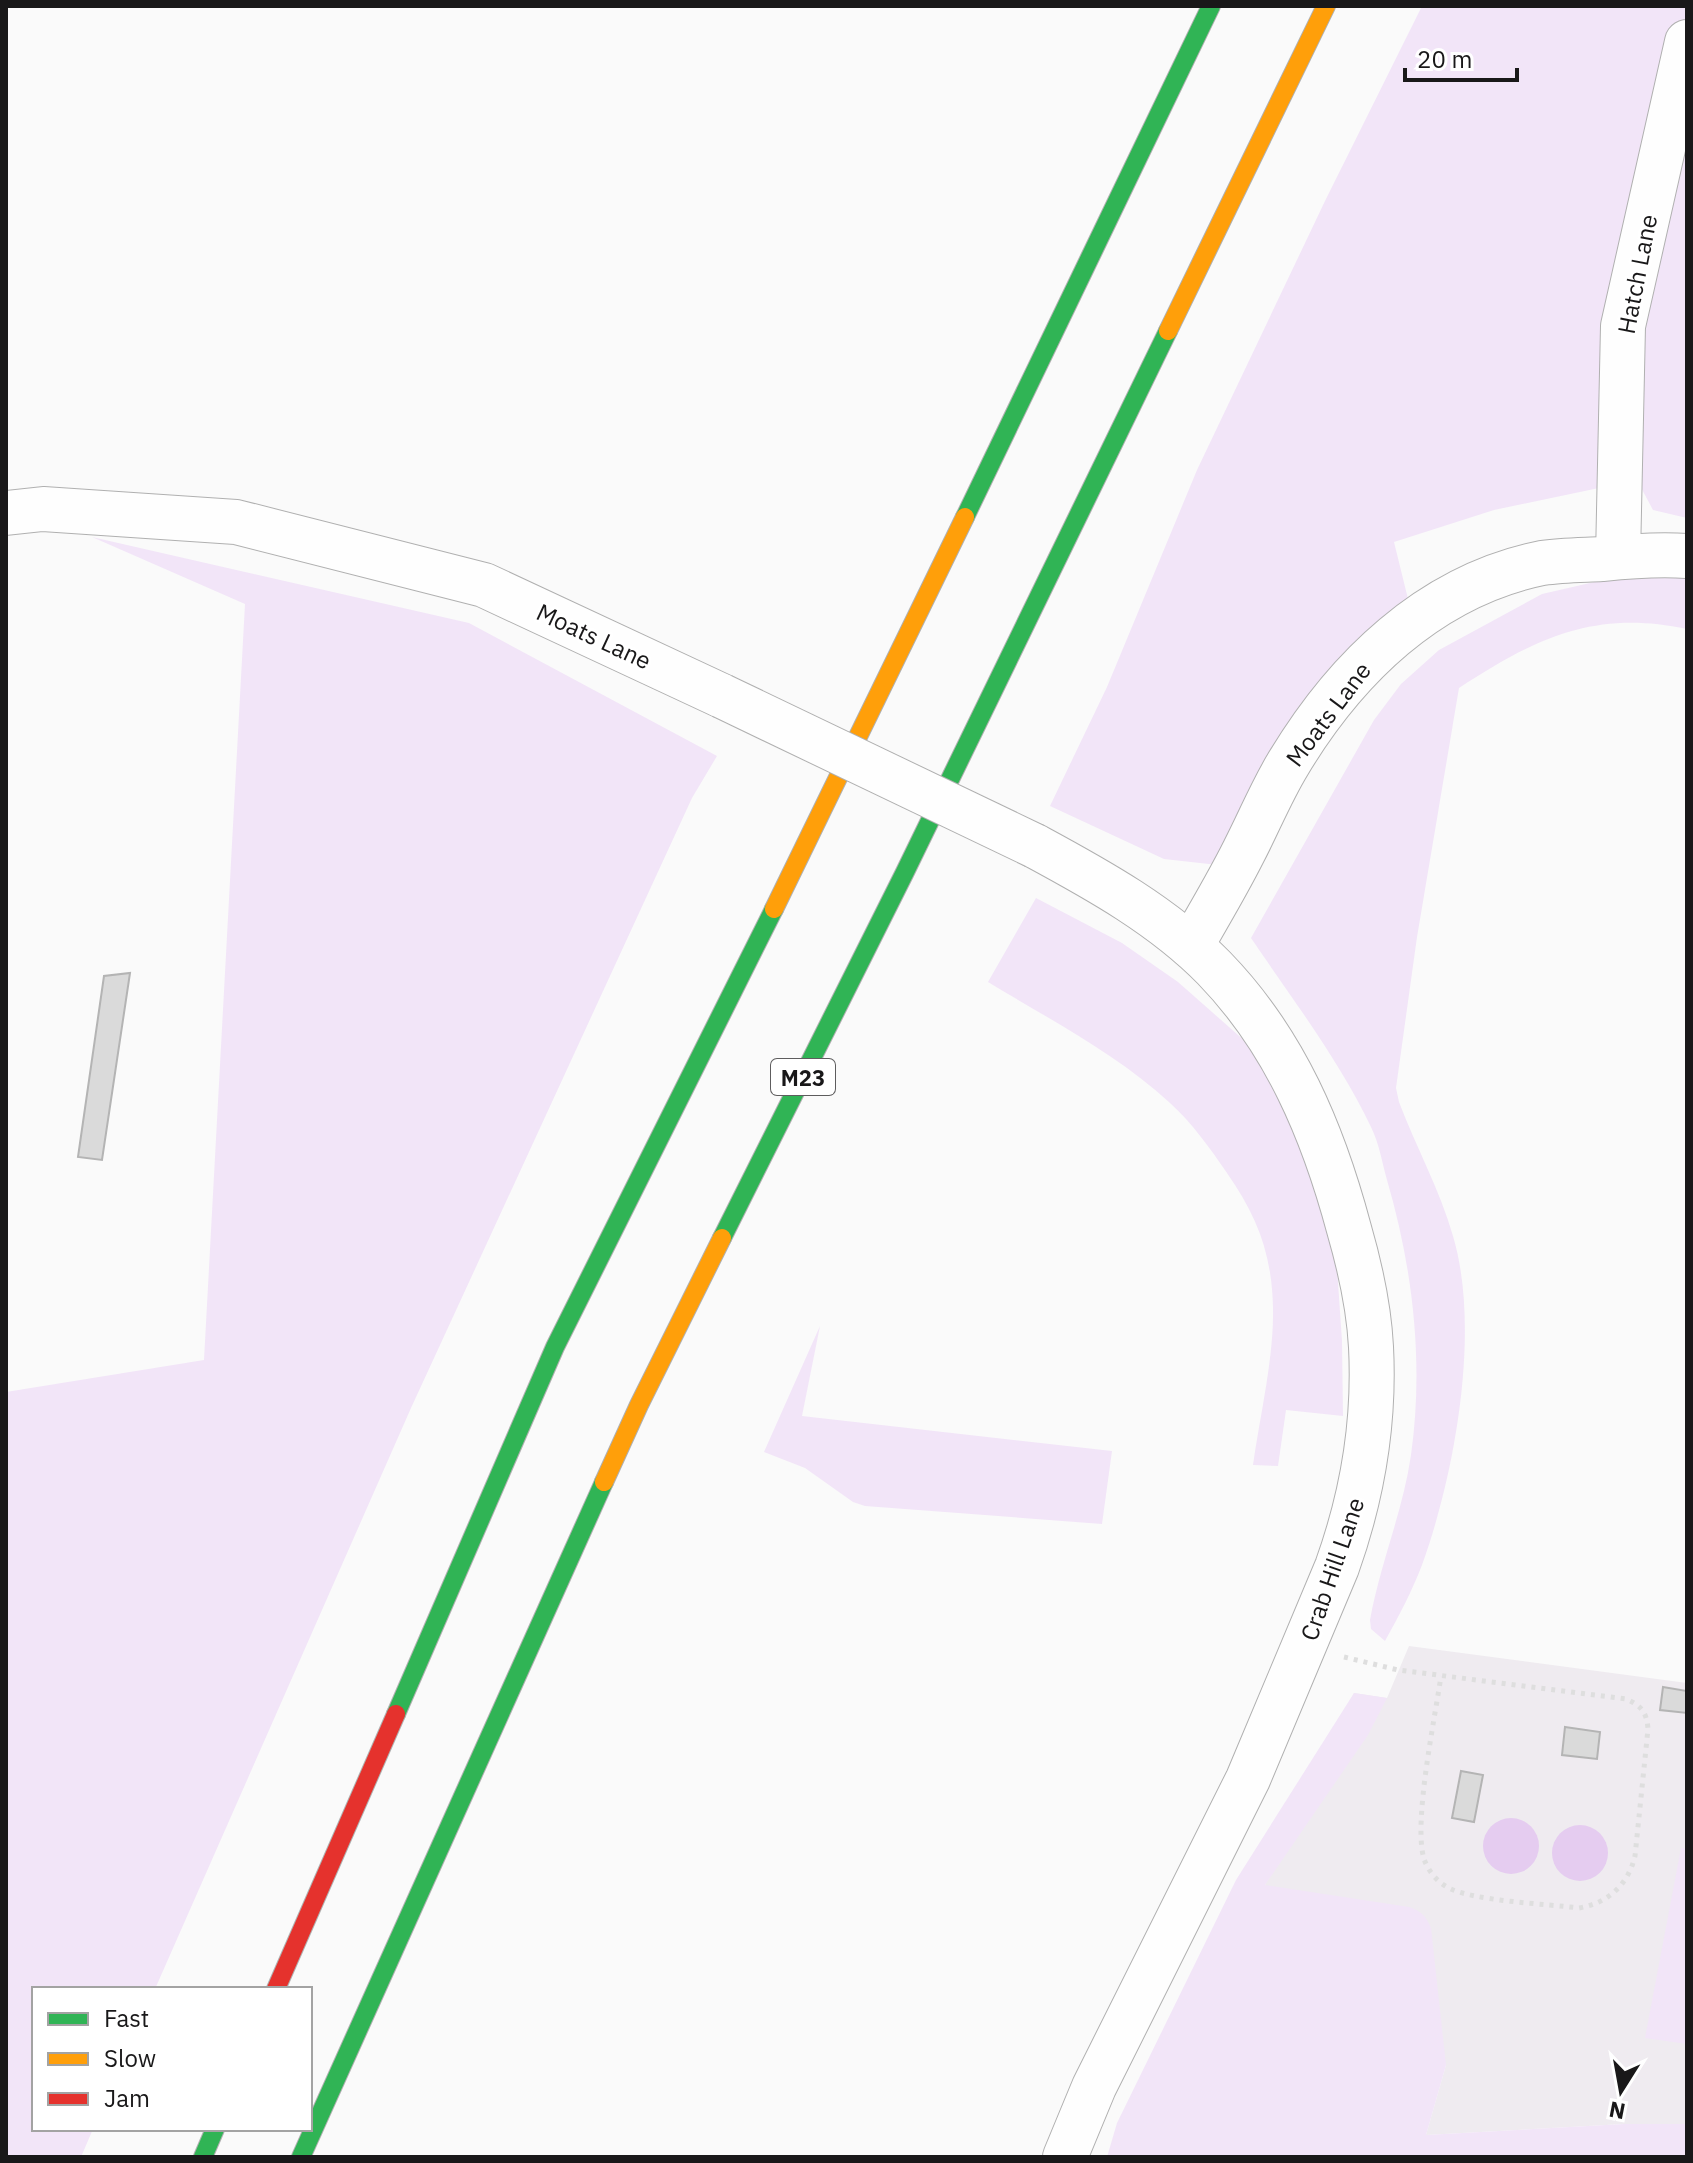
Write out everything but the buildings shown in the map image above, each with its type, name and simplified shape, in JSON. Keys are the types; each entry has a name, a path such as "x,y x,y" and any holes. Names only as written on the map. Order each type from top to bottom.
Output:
{"highway":[{"path":"277,1987 555,1347 807,843 1211,6"},
{"name":"M23","path":"301,2157 639,1405 905,872 1326,6"},
{"path":"203,2157 214,2131"}],"street":[{"name":"Hatch Lane","path":"1618,557 1623,326 1687,42"},
{"name":"Moats Lane","path":"6,513 43,509 236,522 484,585 1035,846 1138,907"},
{"name":"Moats Lane","path":"1191,946 1227,885 1288,764 1339,692 1375,652 1444,601 1486,582 1544,563 1651,554 1687,556"},
{"name":"Crab Hill Lane","path":"1065,2157 1094,2087 1248,1779 1349,1535 1362,1479 1371,1385 1367,1310 1353,1242 1336,1181 1299,1089 1255,1015 1213,967 1191,946 1138,907"}],"path":[{"path":"1305,1646 1379,1666 1626,1699 1644,1710 1648,1729 1635,1856 1632,1869 1613,1895 1579,1908 1477,1896 1447,1887 1429,1870 1424,1857 1422,1825 1441,1676"}],"shaded area":[{"path":"1422,6 1687,6 1687,518 1653,510 1637,480 1494,510 1394,542 1409,603 1218,865 1164,859 1050,806 1107,687 1197,470"},
{"path":"92,537 469,623 717,756 692,798 411,1408 156,1987 32,1987 32,2131 92,2131 81,2157 6,2157 6,1392 204,1360 245,604"},
{"path":"1625,575 1687,578 1687,629 1623,623 1566,633 1513,655 1459,688 1417,937 1396,1088 1453,1236 1465,1314 1464,1357 1454,1446 1434,1529 1414,1584 1385,1641 1371,1629 1370,1620 1407,1476 1415,1420 1414,1316 1404,1248 1371,1127 1330,1054 1251,938 1374,720 1401,684 1439,650 1542,594"},
{"path":"1036,898 1122,943 1178,982 1246,1042 1287,1101 1336,1253 1343,1416 1286,1410 1278,1466 1253,1465 1271,1347 1272,1288 1261,1236 1238,1189 1193,1127 1149,1085 1082,1038 988,982"},
{"path":"820,1326 802,1416 1112,1451 1102,1524 865,1506 853,1502 805,1468 764,1452"},
{"path":"1409,1646 1687,1683 1687,2124 1624,2124 1426,2135 1446,2065 1265,1885 1354,1693 1387,1698"},
{"path":"1354,1693 1387,1698 1368,1735 1265,1885 1409,1907 1427,1920 1431,1928 1446,2065 1426,2135 1624,2124 1687,2124 1687,2157 1107,2157 1117,2123 1236,1880"},
{"path":"1511,1818 1531,1826 1539,1846 1531,1866 1511,1874 1491,1866 1483,1846 1491,1826"},
{"path":"1580,1825 1600,1833 1608,1853 1600,1873 1580,1881 1560,1873 1552,1853 1560,1833"},
{"path":"1681,1848 1687,1849 1687,2044 1645,2038"}],"traffic: fast":[{"path":"965,517 1211,6"},
{"path":"722,1238 905,872 1168,331"},
{"path":"396,1714 555,1347 774,909"},
{"path":"301,2157 604,1482"},
{"path":"203,2157 214,2131"}],"traffic: slow":[{"path":"1168,331 1326,6"},
{"path":"774,909 965,517"},
{"path":"604,1482 722,1238"}],"traffic: jam":[{"path":"277,1987 396,1714"}]}
